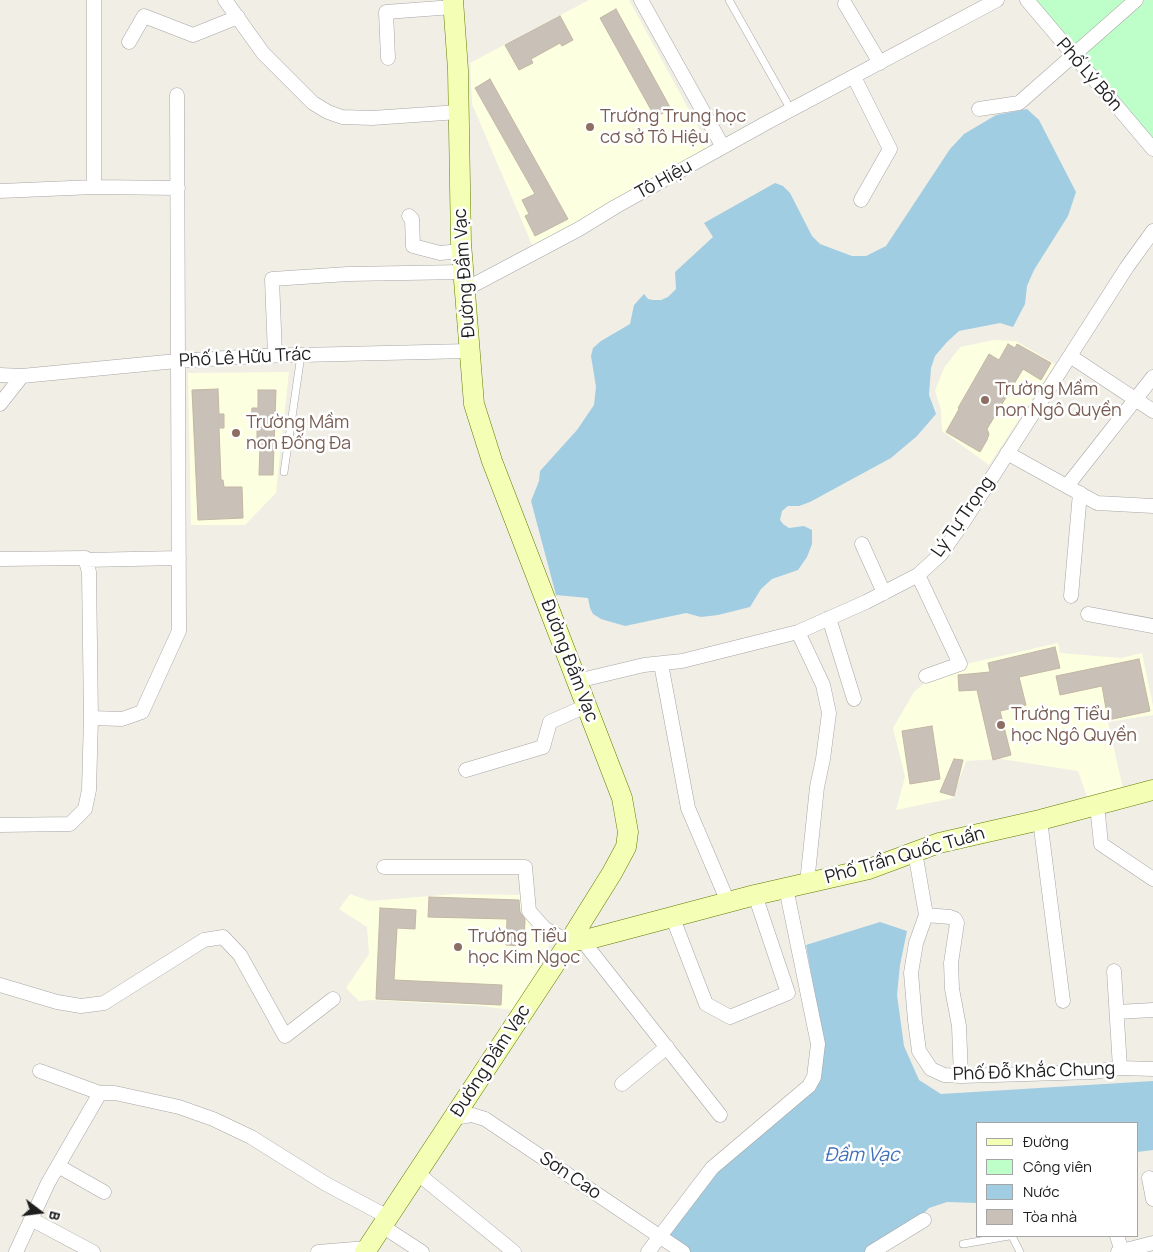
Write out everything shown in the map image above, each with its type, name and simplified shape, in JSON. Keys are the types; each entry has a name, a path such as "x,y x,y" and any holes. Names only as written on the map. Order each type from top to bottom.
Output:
{"street":[{"path":"94,0 94,187"},
{"path":"225,0 263,53 313,103 328,112 342,117 372,118 459,112"},
{"path":"641,0 723,147"},
{"name":"Tô Hiệu","path":"464,281 579,229 614,207 723,147 997,0"},
{"name":"Phố Lý Bôn","path":"1027,0 1153,148"},
{"path":"979,108 1019,103 1136,0"},
{"path":"388,58 386,12 453,3"},
{"name":"Đường Đầm Vạc","path":"366,1250 453,1118 575,941 626,847 628,832 622,798 492,461 474,404 462,251 458,70 453,3"},
{"path":"845,4 880,63"},
{"path":"129,42 144,16 193,35 238,18"},
{"path":"854,76 890,149 861,200"},
{"path":"91,718 122,719 142,712 179,631 177,95"},
{"path":"0,191 94,187 178,188"},
{"path":"409,216 412,219 414,246 440,253 462,251"},
{"name":"Lý Tự Trọng","path":"577,681 644,665 682,662 798,632 918,576 941,554 1127,267 1153,231"},
{"path":"274,356 272,279 348,274 464,281"},
{"name":"Phố Lê Hữu Trác","path":"0,375 22,376 177,361 274,356 470,351"},
{"path":"1070,356 1153,411"},
{"path":"0,404 22,376"},
{"path":"1067,486 1153,377"},
{"path":"1007,453 1097,503 1153,506"},
{"path":"1071,596 1080,493"},
{"path":"862,544 884,593"},
{"path":"0,559 71,557 85,558 85,560 179,558"},
{"path":"0,825 70,824 85,809 89,790 91,718 89,572 85,560"},
{"path":"918,576 960,664 926,676"},
{"path":"1088,614 1153,626"},
{"path":"829,618 854,699"},
{"path":"798,632 823,685 829,713 817,787 807,883"},
{"path":"661,664 688,808 728,902"},
{"path":"466,770 543,748 550,722 586,706"},
{"name":"Phố Trần Quốc Tuấn","path":"575,941 755,895 869,869 939,843 1040,820 1153,790"},
{"path":"1097,804 1101,844 1153,879"},
{"path":"1040,820 1063,1001"},
{"name":"Phố Đỗ Khắc Chung","path":"915,852 926,915 916,943 911,972 919,1051 931,1069 944,1075 961,1076 1153,1068"},
{"path":"384,867 525,867 530,911 544,928 575,941 667,1047 720,1115"},
{"path":"648,1252 712,1168 809,1086 814,1076 818,1044 786,888"},
{"path":"672,916 706,1004 730,1016 788,993 755,895"},
{"path":"926,915 950,917 955,919 957,923 951,963 952,989 959,1026 961,1076"},
{"path":"0,985 57,1002 81,1006 104,1003 204,940 223,936 240,955 285,1036 334,999"},
{"path":"1114,971 1120,1068"},
{"path":"1117,1012 1153,1010"},
{"path":"622,1084 667,1047"},
{"path":"40,1071 100,1092 115,1093 179,1107 213,1119 251,1137 385,1222 422,1252"},
{"path":"16,1252 58,1166 100,1092"},
{"name":"Sơn Cao","path":"453,1118 472,1115 485,1118 578,1183 683,1252"},
{"path":"58,1166 104,1192"},
{"path":"417,1173 514,1252"},
{"path":"1149,1178 1153,1199"},
{"path":"31,1219 93,1252"},
{"path":"872,1252 924,1220"},
{"path":"1117,1237 1120,1251 1153,1242"},
{"path":"318,1252 366,1250"}],"lane":[{"path":"729,0 791,110"},
{"path":"284,472 301,355"},
{"path":"963,1244 1004,1237"},
{"path":"1011,1237 1020,1252"}],"shaded area":[{"name":"Trường Trung học cơ sở Tô Hiệu","path":"589,0 629,0 711,150 533,247 472,104 470,63"},
{"name":"Trường Mầm non Ngô Quyền","path":"994,340 1016,341 1055,364 989,465 942,431 941,410 935,391 944,368 960,347"},
{"name":"Trường Mầm non Đống Đa","path":"289,372 276,493 245,525 191,525 188,373"},
{"name":"Trường Tiểu học Ngô Quyền","path":"1058,643 1060,653 1121,658 1142,653 1153,706 1153,715 1108,722 1124,793 1088,800 1078,771 1001,759 966,761 953,798 896,810 905,777 893,728 914,692 930,678 970,663"},
{"name":"Trường Tiểu học Kim Ngọc","path":"350,894 370,901 454,894 525,895 532,928 551,941 519,1011 481,1006 374,1000 359,1001 346,988 369,954 367,927 339,909"}],"green space":[{"path":"1029,0 1153,0 1153,149"}],"water":[{"path":"1027,109 1039,120 1076,192 1068,216 1034,270 1027,286 1025,304 1013,327 1000,323 959,331 935,356 931,368 929,395 936,414 917,436 891,458 810,502 799,506 788,506 782,511 780,520 789,528 804,526 812,530 812,544 807,557 798,570 772,579 761,589 750,607 701,617 686,613 625,626 601,619 593,614 588,598 556,595 531,501 539,481 540,471 577,430 594,405 596,387 591,356 593,348 601,341 630,324 634,305 644,294 648,299 661,300 668,297 676,289 675,272 713,237 704,223 775,183 783,186 790,193 812,236 820,244 852,256 866,256 886,246 950,149 964,134 996,115"},
{"name":"Đầm Vạc","path":"880,922 907,931 900,965 897,995 904,1046 919,1080 941,1094 1153,1081 1153,1150 1138,1152 1138,1122 976,1122 976,1203 947,1202 929,1208 917,1220 868,1252 689,1252 668,1237 715,1173 796,1103 823,1043 806,945"}],"building":[{"path":"616,9 671,109 655,117 600,18"},
{"path":"560,16 573,40 562,46 560,43 531,59 533,63 519,70 505,45"},
{"path":"490,79 568,219 535,236 525,216 529,214 522,200 535,194 475,88"},
{"path":"1008,344 1015,348 1017,344 1051,363 1041,380 1023,369 987,429 989,434 980,452 946,432 989,354 999,360"},
{"path":"218,389 219,414 224,414 224,428 219,428 221,480 223,480 224,487 242,487 243,518 198,520 192,390"},
{"path":"258,390 276,390 273,475 259,475 260,447 257,447 257,420 251,420 252,408 258,408"},
{"path":"1055,647 1060,668 1019,677 1026,705 1000,711 1011,755 993,760 977,690 959,691 958,675 990,672 988,663"},
{"path":"1139,659 1150,711 1108,720 1102,686 1060,695 1056,676"},
{"path":"932,726 940,779 910,784 902,731"},
{"path":"954,759 963,760 954,796 940,792"},
{"path":"429,897 519,900 520,912 525,919 524,946 506,945 507,919 428,917"},
{"path":"380,908 416,910 415,929 397,928 394,980 502,985 501,1005 376,999"}],"place":[{"name":"Trường Trung học cơ sở Tô Hiệu","path":"590,127"},
{"name":"Trường Mầm non Ngô Quyền","path":"985,400"},
{"name":"Trường Mầm non Đống Đa","path":"236,433"},
{"name":"Trường Tiểu học Ngô Quyền","path":"1001,725"},
{"name":"Trường Tiểu học Kim Ngọc","path":"458,947"}]}
